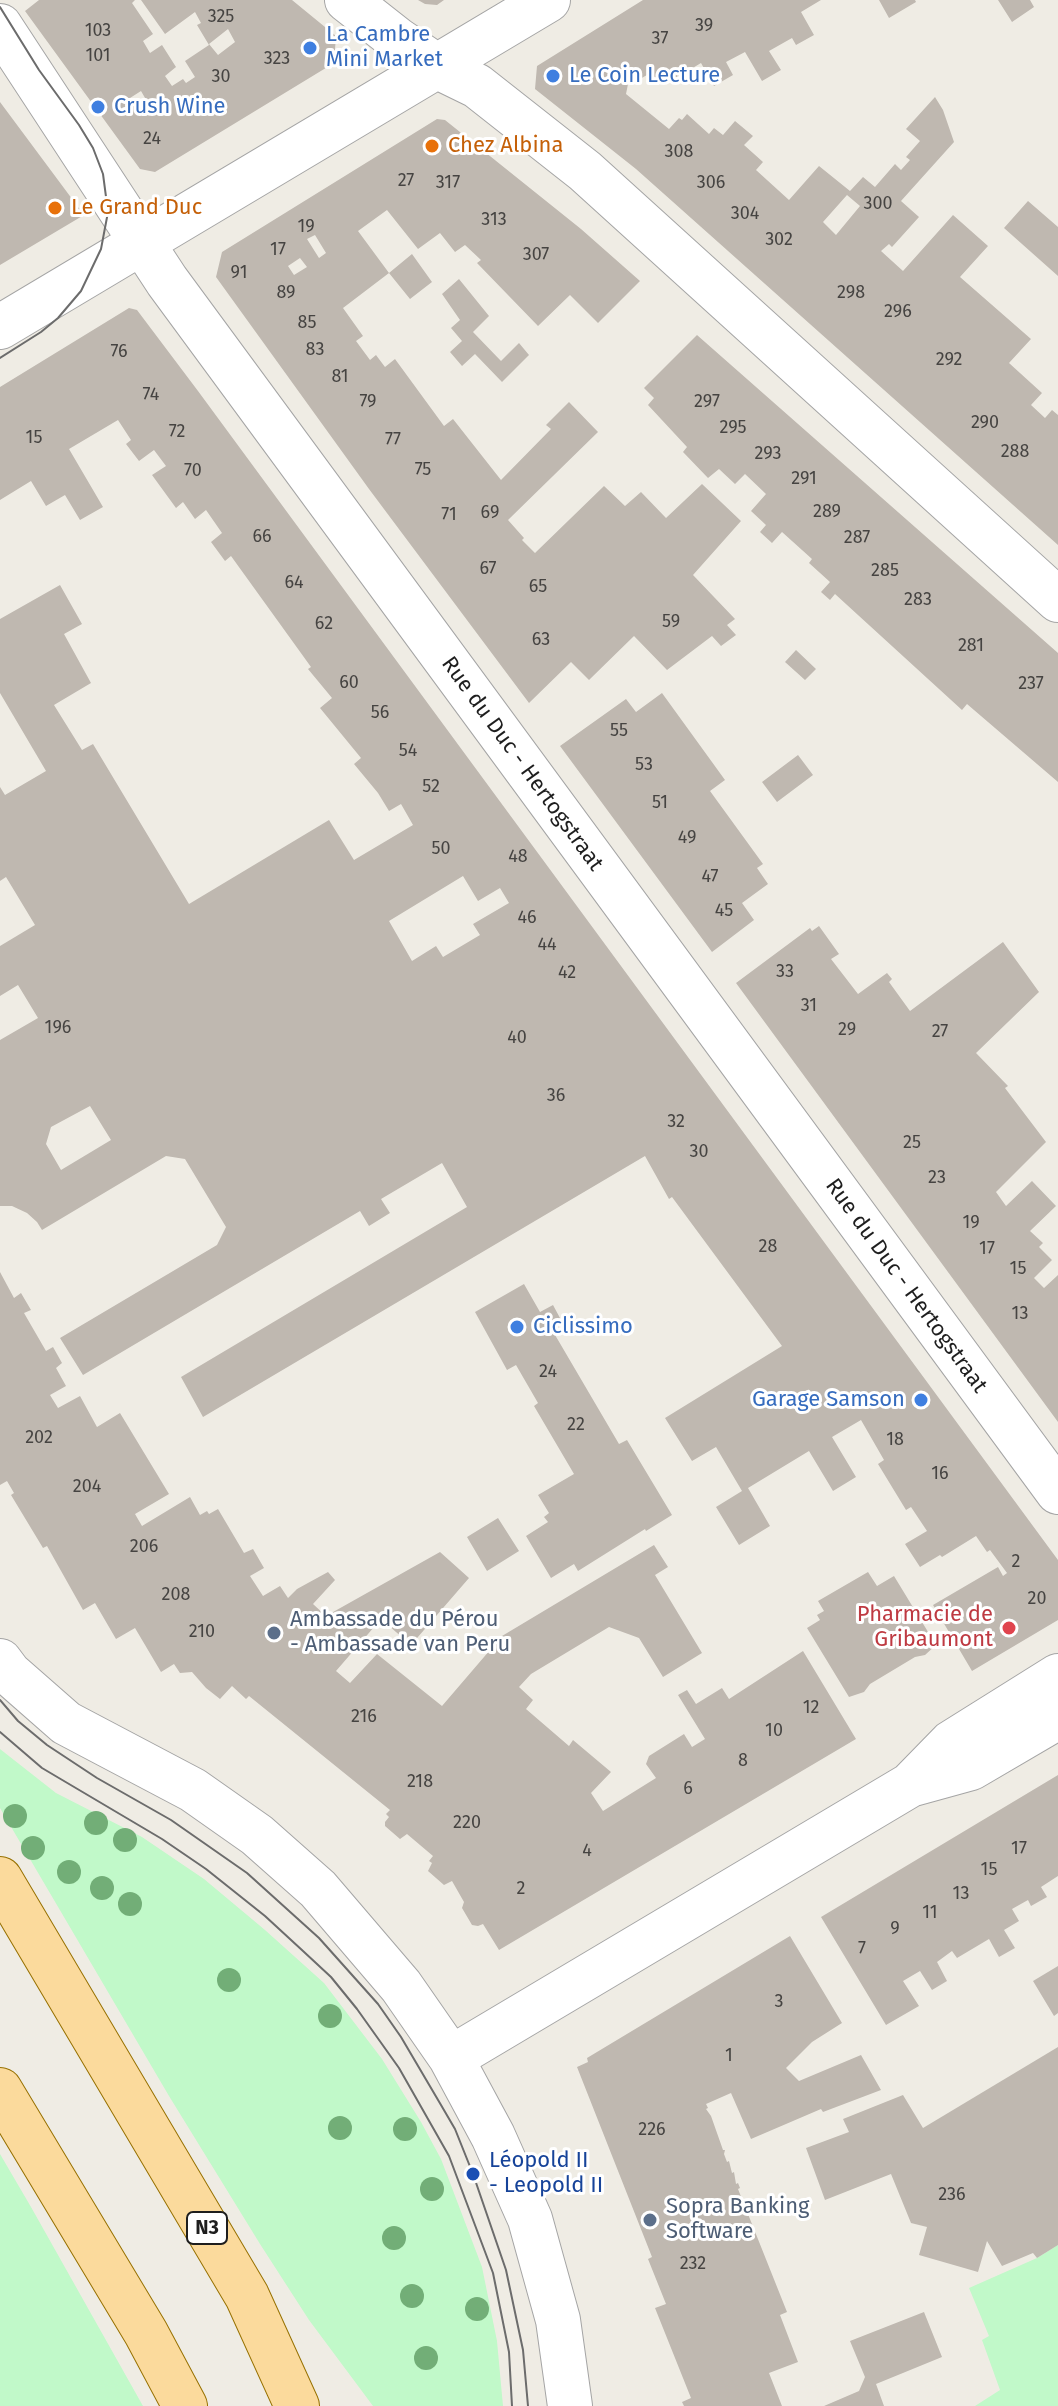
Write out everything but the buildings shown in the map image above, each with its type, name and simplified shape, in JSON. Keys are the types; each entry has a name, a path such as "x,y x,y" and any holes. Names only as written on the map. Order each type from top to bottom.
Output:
{"main road":[{"name":"N3","path":"0,1879 247,2296 298,2406"},
{"path":"0,2090 146,2333 185,2406"}],"street":[{"path":"347,0 438,67 477,86 585,171 1058,600"},
{"path":"0,327 548,0"},
{"name":"Rue du Duc - Hertogstraat","path":"0,26 177,294 1058,1492"},
{"path":"3,1671 66,1723 193,1790 257,1835 318,1889 401,1986 451,2058 493,2136 530,2219 558,2320 570,2406"},
{"path":"451,2058 910,1785 951,1743 1058,1676"},
{"path":"910,1785 971,1768 1058,1717"}],"green space":[{"path":"0,1749 56,1793 142,1837 204,1879 324,1983 382,2059 441,2159 482,2267 497,2341 503,2406 373,2406 309,2320 260,2244 0,1808"},
{"path":"0,2154 31,2207 143,2406 0,2406"},
{"path":"1058,2245 1058,2406 975,2406 1000,2390 982,2340 989,2336 969,2288 1037,2258"}],"tram line":[{"path":"0,7 93,148 103,174 108,212 101,249 81,291 58,318 0,358"},
{"path":"0,1700 18,1721 47,1745 171,1820 247,1873 319,1938 378,2004 455,2129 473,2174 506,2270 523,2350 528,2406"},
{"path":"0,1732 42,1768 162,1839 206,1869 303,1951 331,1977 357,2009 399,2068 449,2156 493,2273 509,2352 512,2406"}],"place":[{"name":"La Cambre Mini Market","path":"310,48"},
{"name":"Le Coin Lecture","path":"553,76"},
{"name":"Crush Wine","path":"98,107"},
{"name":"Chez Albina","path":"432,146"},
{"name":"Le Grand Duc","path":"55,208"},
{"name":"Ciclissimo","path":"517,1327"},
{"name":"Garage Samson","path":"921,1400"},
{"name":"Pharmacie de Gribaumont","path":"1009,1628"},
{"name":"Ambassade du Pérou - Ambassade van Peru","path":"274,1633"},
{"name":"Léopold II - Leopold II","path":"473,2174"},
{"name":"Sopra Banking Software","path":"650,2220"}]}
